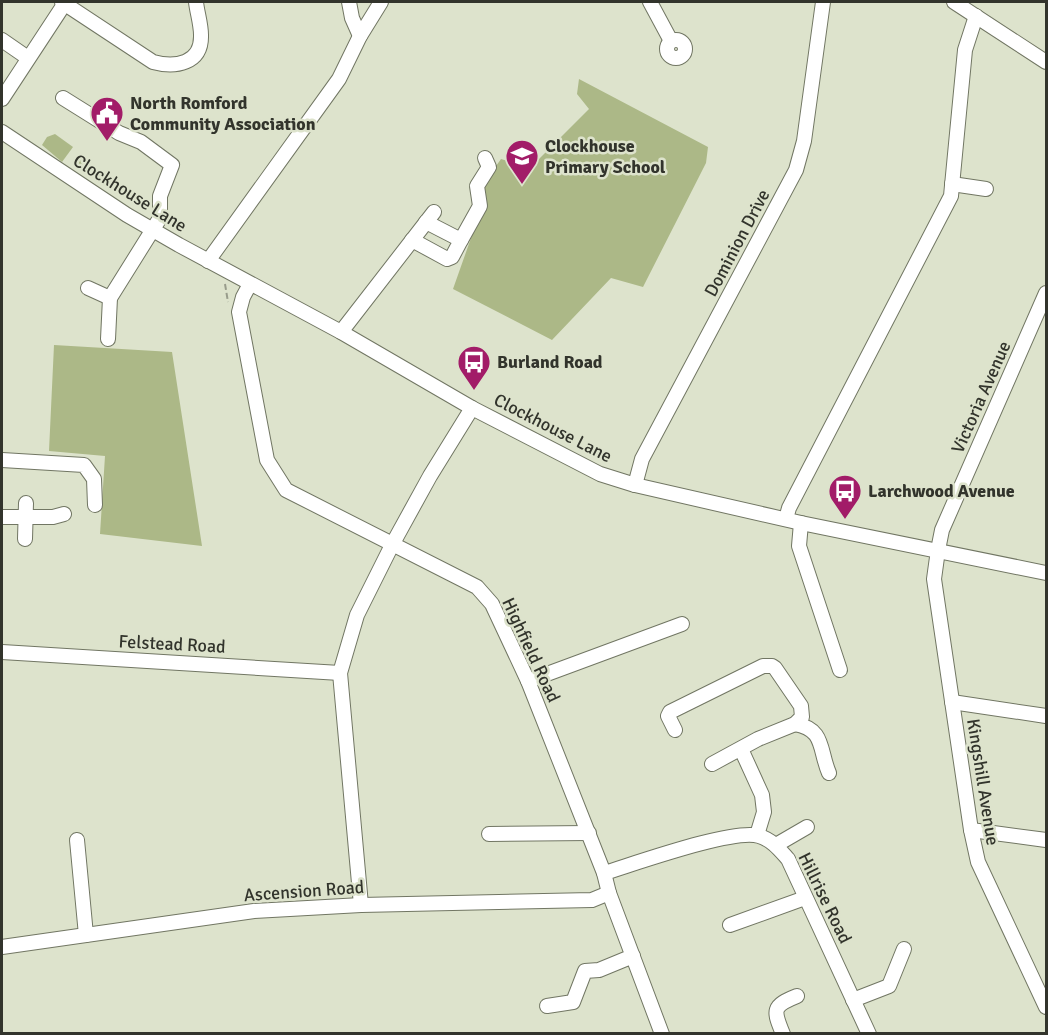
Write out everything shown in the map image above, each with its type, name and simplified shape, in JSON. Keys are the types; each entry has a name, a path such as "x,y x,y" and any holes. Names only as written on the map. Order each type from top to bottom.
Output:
{"street":[{"path":"2,99 63,2 153,62 168,66 184,63 194,55 200,44 201,35 196,2"},
{"path":"349,2 352,18 360,36"},
{"path":"208,261 339,79 360,36 381,2"},
{"path":"650,2 671,41"},
{"name":"Dominion Drive","path":"635,485 642,459 796,170 804,141 823,2"},
{"path":"954,2 1047,62"},
{"path":"786,519 789,508 951,196 965,50 976,16"},
{"path":"2,40 28,58"},
{"path":"63,98 119,133 141,142 172,165 160,196 160,218 110,298 108,339"},
{"name":"Clockhouse Lane","path":"2,132 107,206 341,332 472,408 586,468 635,485 801,523 1047,573"},
{"path":"412,240 447,259 452,257 480,206 477,186 489,167 485,158"},
{"path":"952,184 986,189"},
{"path":"341,332 430,217 462,240"},
{"name":"Highfield Road","path":"250,284 239,312 267,460 286,489 477,587 492,604 528,681 589,833 662,1034"},
{"path":"88,288 110,298"},
{"name":"Victoria Avenue","path":"938,550 942,530 1047,293"},
{"path":"361,905 340,673 357,615 430,476 472,408"},
{"path":"2,460 84,465 94,479 95,505"},
{"path":"26,503 26,539"},
{"path":"2,517 53,517 64,513"},
{"path":"801,523 799,546 840,670"},
{"name":"Kingshill Avenue","path":"938,550 934,579 971,830 978,862 1047,1007"},
{"path":"528,681 682,624"},
{"name":"Felstead Road","path":"2,652 340,673"},
{"path":"675,730 668,716 670,712 763,666 775,668 801,706 801,717 795,724 758,739 712,764"},
{"path":"952,702 1047,716"},
{"path":"795,724 812,729 829,772"},
{"path":"604,873 674,851 743,834 758,835 764,812 762,795 741,749"},
{"path":"776,845 807,827"},
{"path":"971,830 1047,840"},
{"path":"489,834 589,833"},
{"name":"Hillrise Road","path":"758,835 776,845 788,859 869,1034"},
{"path":"77,840 86,935"},
{"name":"Ascension Road","path":"2,947 254,911 361,905 592,900 609,893"},
{"path":"730,925 805,898"},
{"path":"853,1000 889,986 904,949"},
{"path":"547,1006 573,1002 585,971 599,970 633,956"},
{"path":"783,1034 776,1017 776,1008 780,1002 796,996"}],"path":[{"path":"224,280 229,307"}],"green space":[{"path":"579,79 708,147 706,163 643,287 611,278 552,340 453,289 483,204 481,187 501,159 530,168 589,109 577,94"},
{"path":"55,134 73,147 62,162 42,145 47,137"},
{"path":"77,156 110,178 105,186 72,163"},
{"path":"54,345 172,352 202,546 100,534 105,456 49,451"}],"place":[{"name":"North Romford Community Association","path":"107,142"},
{"name":"Clockhouse Primary School","path":"522,185"},
{"name":"Burland Road","path":"474,391"},
{"name":"Larchwood Avenue","path":"845,520"}]}
